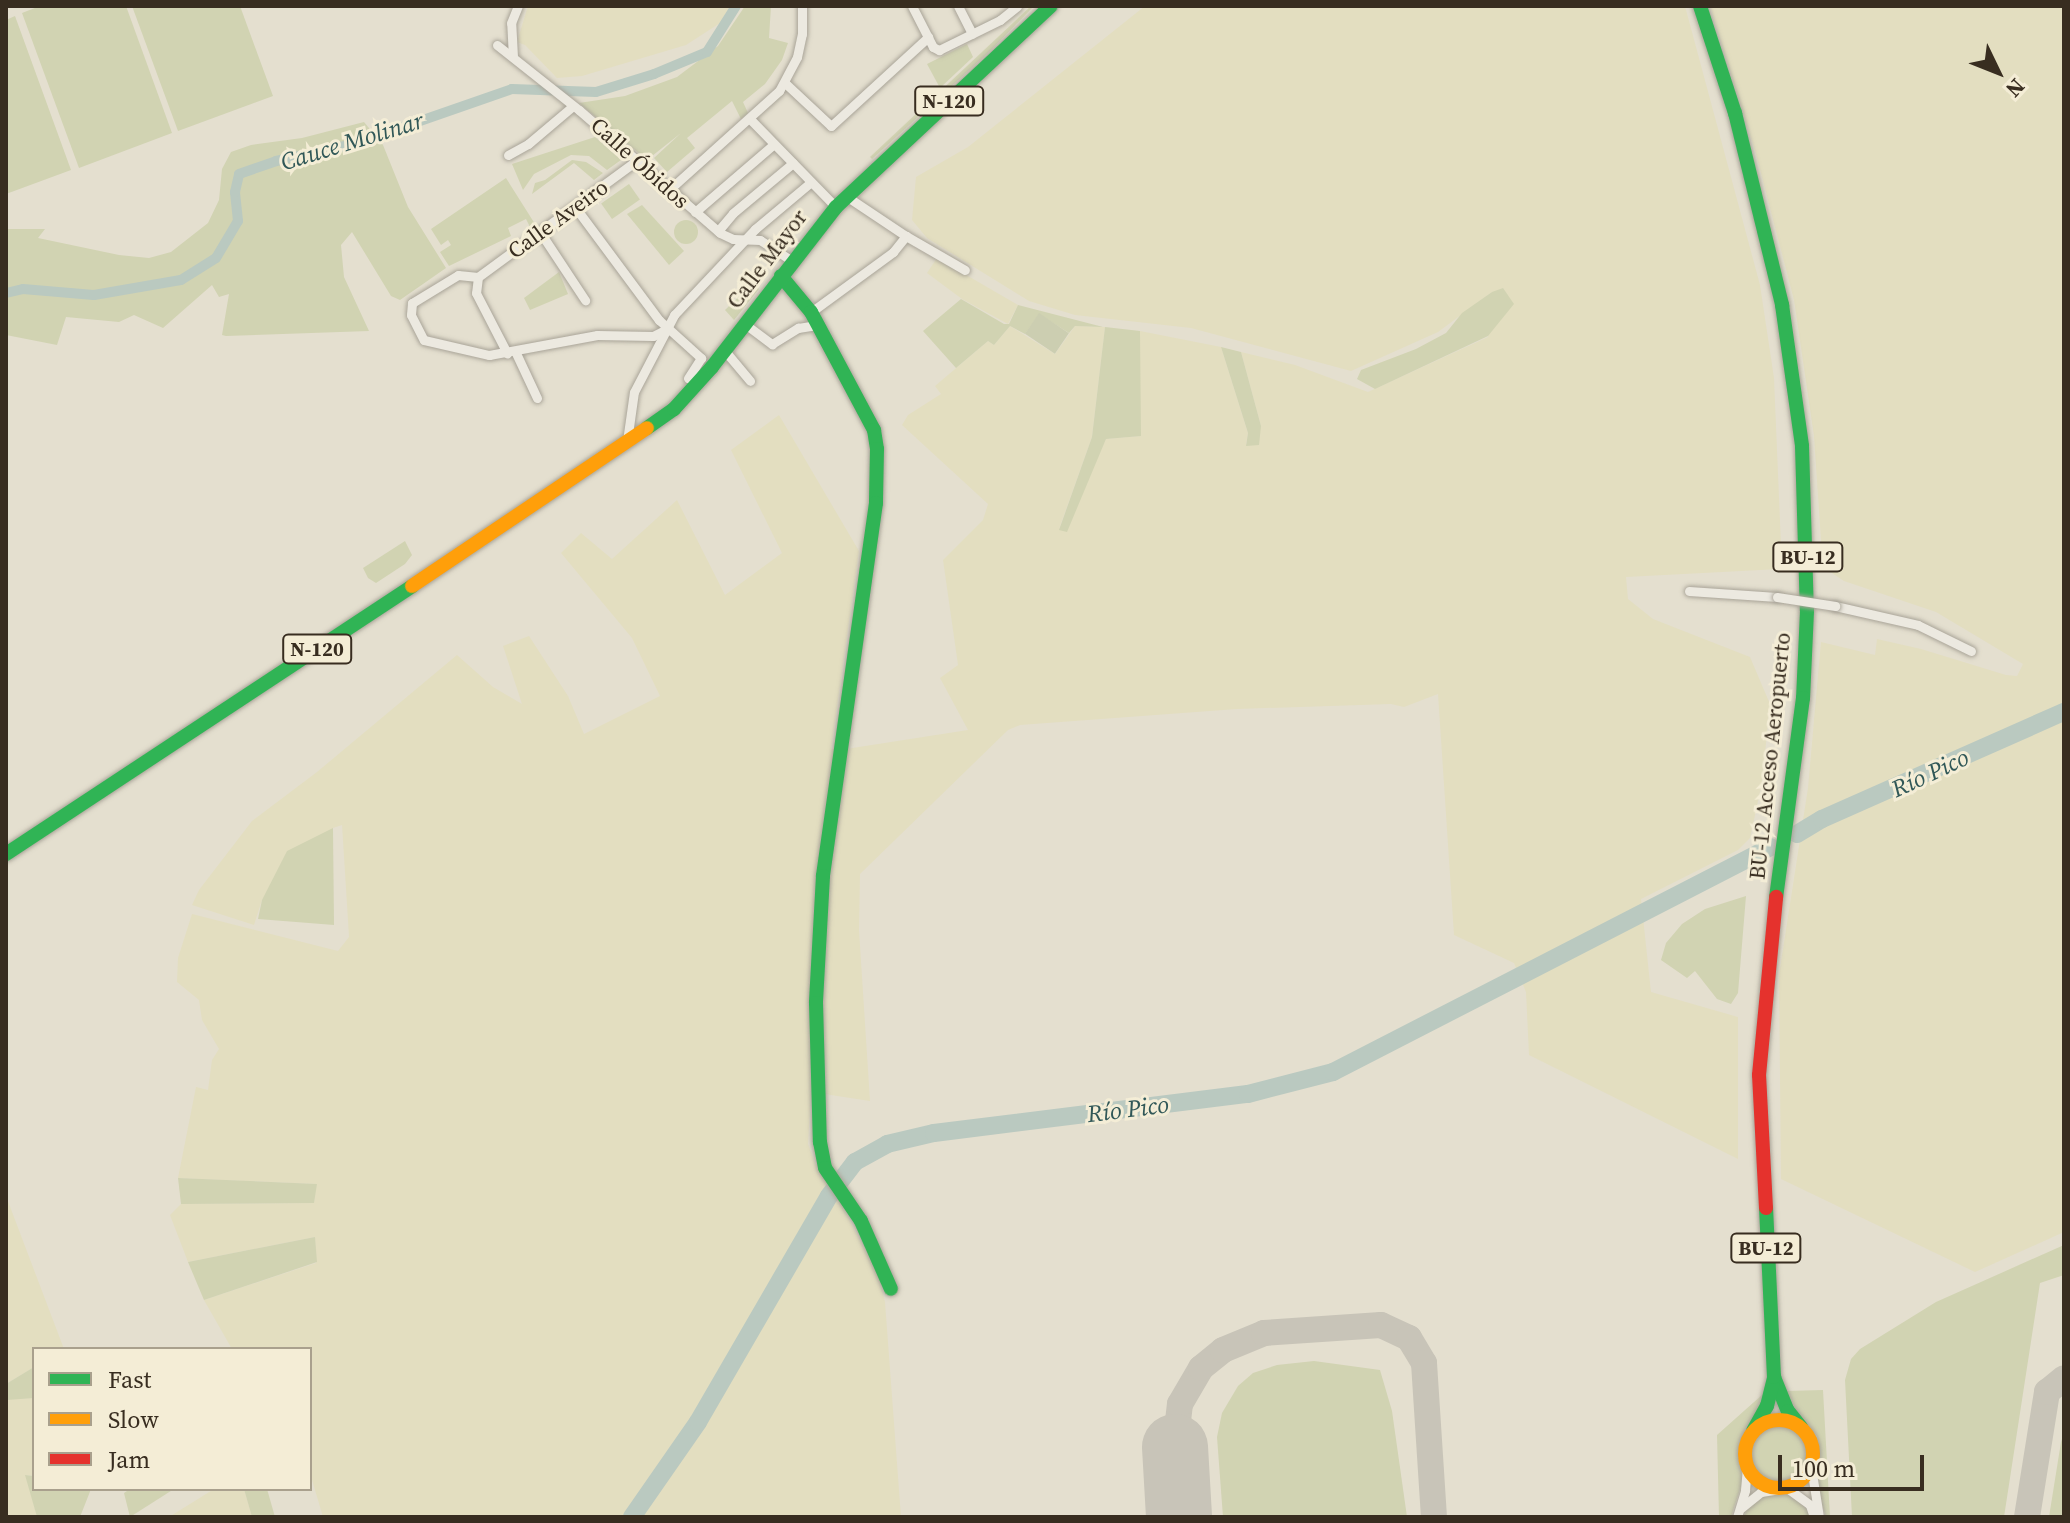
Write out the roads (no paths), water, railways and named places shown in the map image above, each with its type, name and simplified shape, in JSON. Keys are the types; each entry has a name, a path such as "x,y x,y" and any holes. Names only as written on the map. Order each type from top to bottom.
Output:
{"main road":[{"name":"N-120","path":"841,201 1051,6"},
{"name":"BU-12 Acceso Aeropuerto","path":"1700,6 1735,113 1782,305 1802,446 1806,519 1807,611 1803,698 1770,938 1759,1075 1774,1377 1767,1406 1753,1431"},
{"name":"Calle Mayor","path":"627,444 677,407 725,351 841,201"},
{"path":"781,276 814,319 874,430 876,503 823,876 816,1003 820,1142 825,1168 861,1221 891,1289"},
{"name":"N-120","path":"6,854 15,842 627,444"},
{"name":"BU-12 Acceso Aeropuerto","path":"1774,1377 1788,1411 1802,1429"},
{"path":"1753,1431 1772,1420 1783,1420 1802,1429"},
{"name":"BU-12","path":"1802,1429 1813,1446 1811,1467"},
{"name":"BU-12","path":"1747,1468 1745,1449 1753,1431"},
{"path":"1747,1468 1760,1484 1783,1489 1797,1484 1811,1467"}],"street":[{"path":"513,57 511,23 518,6"},
{"path":"670,189 751,120 785,83 800,43 802,6"},
{"path":"912,6 937,50 1000,20 1017,6"},
{"path":"958,6 972,34"},
{"path":"1013,42 1019,29 1041,6"},
{"path":"785,83 831,126 928,37"},
{"name":"Calle Óbidos","path":"497,45 563,97 718,231 733,239 760,240 792,261"},
{"path":"508,155 538,137 573,106"},
{"path":"751,120 811,182 965,270"},
{"path":"695,212 774,144"},
{"name":"Calle Aveiro","path":"478,277 637,160"},
{"path":"718,231 733,213 793,163"},
{"path":"627,444 634,392 674,315 746,238 811,182"},
{"path":"575,207 667,329 702,359 688,378"},
{"path":"540,232 585,300"},
{"path":"745,324 772,344 814,319 893,252 906,236"},
{"path":"537,398 511,352 477,296 478,277 467,274 454,277 412,303 411,315 424,340 489,355 511,352 597,335 653,336 667,329"},
{"path":"725,351 750,381"},
{"path":"1689,591 1777,597 1835,606 1918,625 1971,651"},
{"path":"1811,1467 1816,1517"},
{"path":"1738,1514 1747,1468"},
{"path":"1738,1514 1761,1492 1783,1489 1804,1499 1816,1517"}],"waterway":[{"name":"Cauce Molinar","path":"6,293 23,289 94,295 181,280 216,258 238,221 235,192 239,174 276,161 354,144 512,89 596,92 654,74 707,52 736,6"},
{"name":"Río Pico","path":"1797,834 1822,819 2064,712"},
{"name":"Río Pico","path":"632,1517 698,1422 829,1196 855,1162 887,1144 934,1133 1248,1094 1333,1072 1771,847"}]}
